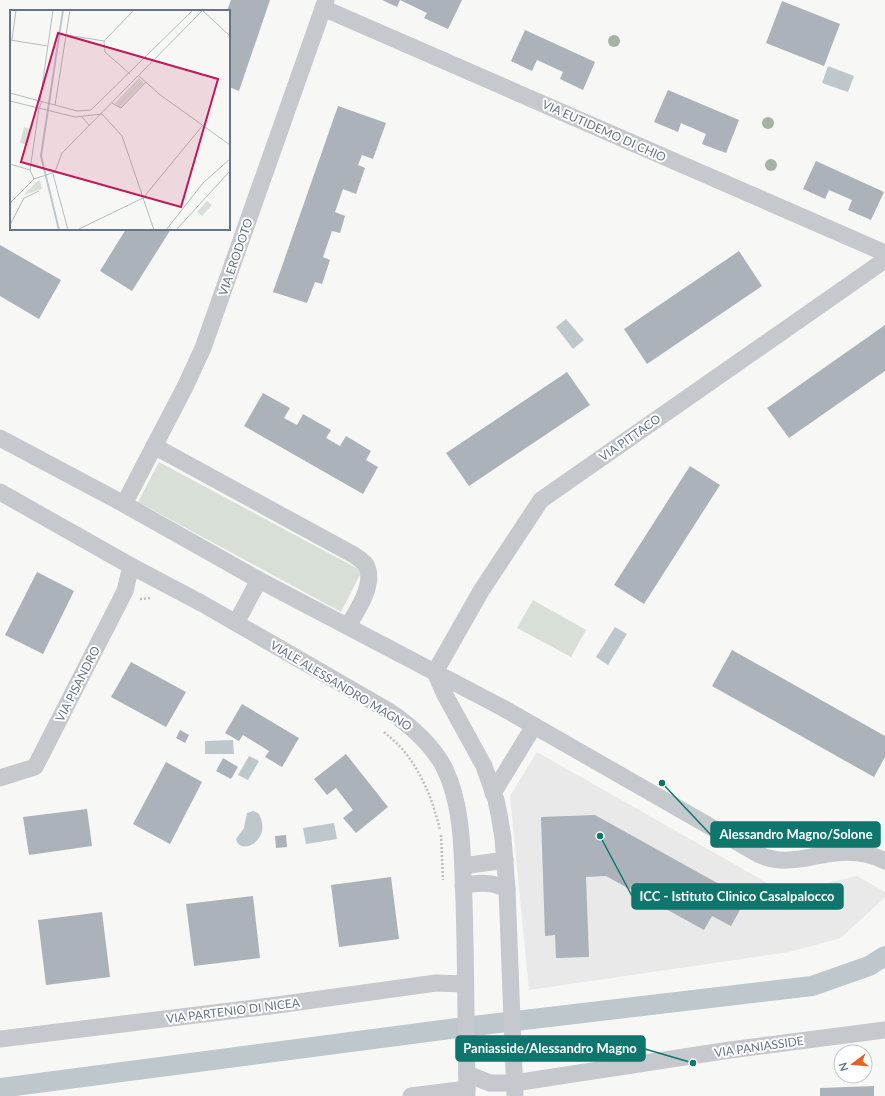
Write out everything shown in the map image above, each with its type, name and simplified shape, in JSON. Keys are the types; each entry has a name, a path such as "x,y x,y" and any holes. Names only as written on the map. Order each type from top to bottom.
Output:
{"street":[{"name":"VIA EUTIDEMO DI CHIO","path":"325,4 885,253"},
{"name":"VIA ERODOTO","path":"124,504 205,344 325,4"},
{"name":"VIA PITTACO","path":"436,672 481,591 541,500 885,260"},
{"path":"0,438 124,504 259,580 436,672 766,858 772,860 789,861 845,852 873,856 885,861"},
{"path":"154,446 363,561 368,570 368,585 362,602 348,626"},
{"name":"VIALE ALESSANDRO MAGNO","path":"0,492 236,624 396,716 416,730 425,740 441,761 452,789 459,823 463,886 467,1086"},
{"name":"VIA PISANDRO","path":"0,778 35,767 125,591 131,566"},
{"path":"236,624 259,580"},
{"path":"436,672 445,695 484,766 501,824 507,890 514,1090"},
{"path":"493,793 534,726"},
{"path":"462,866 505,860"},
{"path":"463,886 486,883 501,886 507,890"},
{"name":"VIA PARTENIO DI NICEA","path":"0,1039 270,1006 436,983 465,984"},
{"name":"VIA PANIASSIDE","path":"467,1086 490,1083 514,1090 730,1050 885,1030"},
{"path":"411,1096 467,1086"}],"path":[{"path":"125,591 140,599 154,598"},
{"path":"383,730 404,751 420,776 433,802 440,830 443,884"}],"shaded area":[{"path":"828,66 854,76 848,92 822,83"},
{"path":"566,319 584,340 573,349 556,327"},
{"path":"159,462 362,571 341,612 138,502"},
{"path":"533,600 586,630 571,657 517,628"},
{"path":"615,627 627,634 608,665 596,657"},
{"path":"233,740 234,754 205,754 205,741"},
{"path":"537,752 785,893 857,876 885,892 885,897 841,938 789,952 529,990 510,796"},
{"path":"249,756 259,761 248,780 238,775"},
{"path":"253,811 261,817 261,834 258,840 253,844 243,846 239,844 236,839 244,828 247,813"},
{"path":"334,823 337,839 306,844 303,828"}],"building":[{"path":"231,0 270,0 239,91 230,87 230,10 227,10"},
{"path":"382,0 400,0 397,7"},
{"path":"400,0 462,0 448,29 424,18 427,13"},
{"path":"782,1 840,24 824,66 766,43"},
{"path":"525,30 595,62 583,90 560,79 563,72 537,60 532,71 511,61"},
{"path":"668,90 739,120 726,153 702,144 706,134 681,123 678,132 654,122"},
{"path":"338,106 386,123 373,159 362,155 358,165 365,168 356,194 343,189 335,212 345,216 340,233 332,231 323,257 330,260 322,284 315,282 307,303 273,292"},
{"path":"816,161 884,192 871,220 848,210 852,200 829,190 825,199 803,189"},
{"path":"125,230 170,230 132,291 100,271"},
{"path":"0,245 61,280 39,319 0,296"},
{"path":"739,251 762,286 647,364 624,329"},
{"path":"885,325 885,371 789,438 767,408"},
{"path":"567,372 590,405 469,486 446,453"},
{"path":"263,393 290,408 284,418 297,425 303,414 331,430 326,438 340,446 346,436 371,451 366,460 378,467 363,494 244,426"},
{"path":"690,466 720,485 644,604 614,585"},
{"path":"37,572 74,591 43,654 5,635"},
{"path":"732,650 885,736 885,757 874,777 712,686"},
{"path":"131,662 186,692 166,727 111,697"},
{"path":"242,704 299,738 282,767 265,757 269,751 243,735 239,741 225,733"},
{"path":"180,730 189,735 185,743 176,738"},
{"path":"346,754 388,807 356,833 343,818 353,810 336,788 327,795 314,779"},
{"path":"223,758 238,767 231,779 216,771"},
{"path":"166,762 202,782 170,844 133,824"},
{"path":"87,809 92,846 29,855 23,817"},
{"path":"595,815 746,899 731,926 712,916 704,930 606,876 586,877 589,957 556,958 555,935 545,936 541,817"},
{"path":"286,835 287,847 276,848 275,836"},
{"path":"391,877 399,939 339,947 331,885"},
{"path":"253,896 260,958 194,966 186,904"},
{"path":"102,912 110,977 46,985 38,920"},
{"path":"874,1086 874,1096 820,1096 820,1088"}],"waterway":[{"path":"0,1088 465,1027 812,986 869,966 885,956"}],"place":[{"name":"Alessandro Magno/Solone","path":"662,783"},
{"name":"ICC - Istituto Clinico Casalpalocco","path":"600,836"},
{"name":"Paniasside/Alessandro Magno","path":"693,1063"}]}
